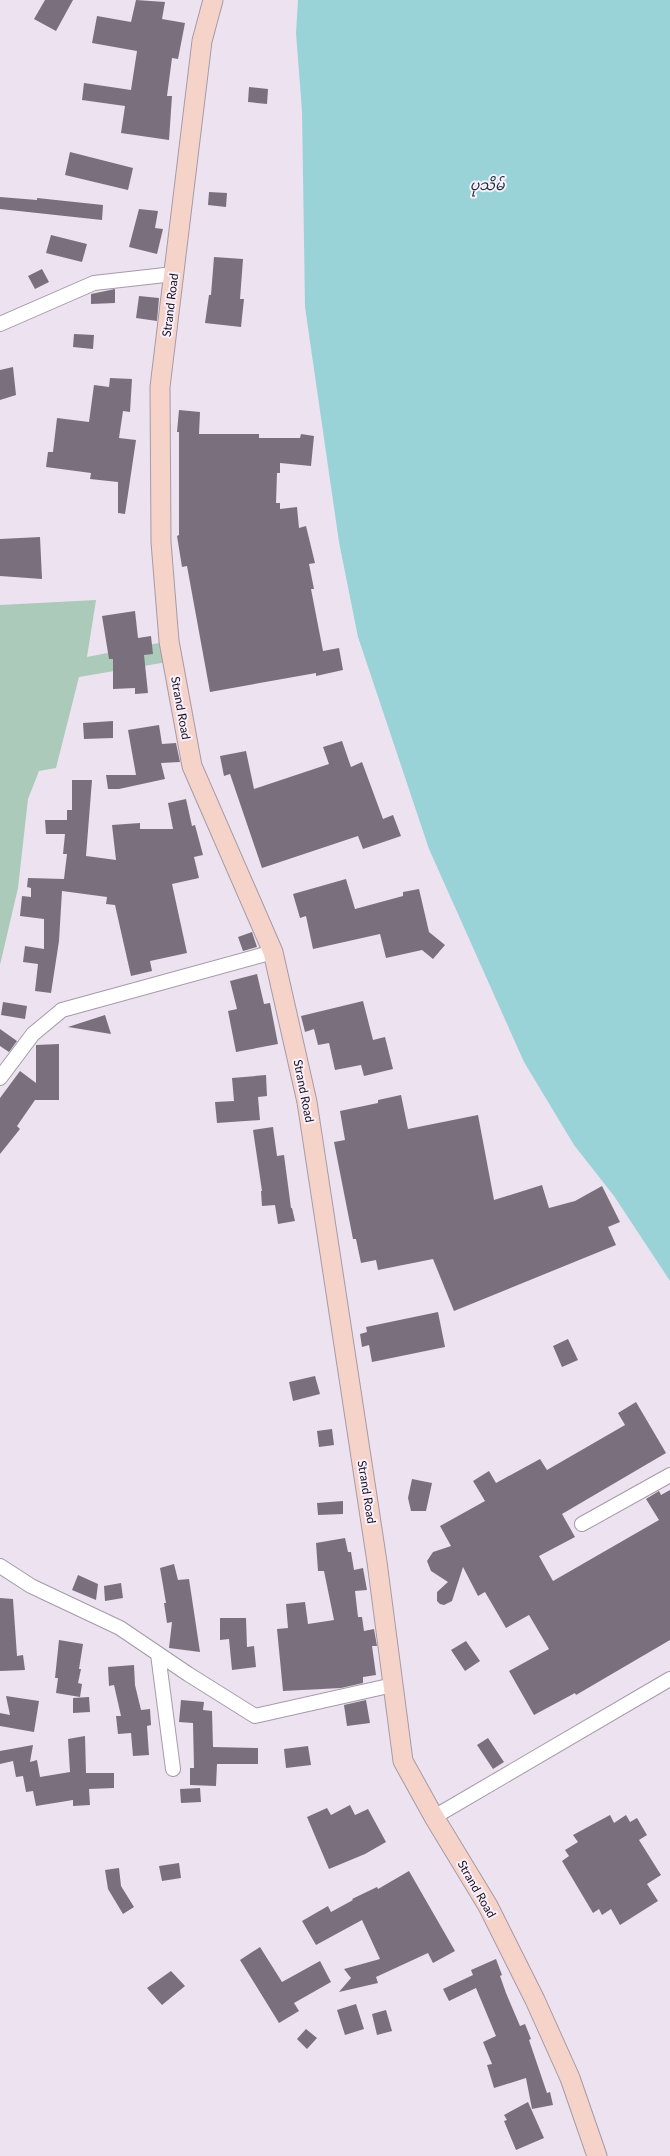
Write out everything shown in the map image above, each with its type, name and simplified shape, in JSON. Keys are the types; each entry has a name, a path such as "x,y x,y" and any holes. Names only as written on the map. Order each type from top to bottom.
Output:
{"main road":[{"name":"Strand Road","path":"212,0 202,41 160,387 161,542 169,641 192,766 273,952 307,1102 377,1562 403,1761 434,1817 488,1906 570,2078 597,2156"}],"street":[{"path":"0,324 94,283 174,274"},
{"path":"0,1078 33,1034 62,1010 273,952"},
{"path":"582,1524 670,1475"},
{"path":"0,1566 31,1586 120,1628 255,1716 393,1685"},
{"path":"158,1654 173,1769"},
{"path":"434,1817 670,1678"}],"green space":[{"path":"96,600 87,657 169,641 173,661 79,677 56,768 39,771 28,799 18,888 0,965 0,605"}],"water":[{"name":"ပုသိမ်","path":"298,0 670,0 670,1281 614,1196 574,1145 524,1062 429,849 358,637 339,542 305,307 302,111 296,33"}],"building":[{"path":"45,0 73,0 56,31 34,19"},
{"path":"136,0 165,2 162,19 185,23 178,59 172,58 167,96 172,96 169,140 121,133 125,106 82,100 84,83 131,90 137,51 92,43 97,16 131,22"},
{"path":"249,87 268,89 267,104 248,102"},
{"path":"70,152 133,168 128,190 65,175"},
{"path":"209,192 227,193 226,207 208,205"},
{"path":"0,197 37,200 37,198 103,205 102,220 0,209"},
{"path":"139,209 158,211 155,228 163,229 157,254 129,247"},
{"path":"51,235 87,244 82,262 46,253"},
{"path":"214,257 243,259 240,299 244,299 241,327 205,323 209,295 211,295"},
{"path":"42,269 49,282 35,289 28,276"},
{"path":"115,289 115,303 91,304 91,294"},
{"path":"139,296 159,298 157,321 136,318"},
{"path":"74,334 94,335 93,349 73,347"},
{"path":"13,367 16,395 0,400 0,370"},
{"path":"110,378 132,379 130,412 123,411 119,438 136,440 125,514 118,513 118,482 90,479 91,473 46,467 48,452 53,452 57,418 89,422 94,385 109,387"},
{"path":"179,410 200,412 199,434 259,434 259,438 300,438 301,434 314,436 311,466 280,463 280,473 277,473 276,503 280,503 280,509 297,507 299,528 306,526 315,563 309,564 314,589 311,589 323,651 339,648 343,670 316,676 316,673 210,692 187,566 182,567 177,536 179,535 179,432 177,432"},
{"path":"40,537 42,579 0,576 0,539"},
{"path":"135,611 138,638 151,636 153,654 144,655 148,693 135,694 135,688 113,689 113,659 109,659 102,616"},
{"path":"113,721 113,738 84,739 83,723"},
{"path":"159,725 162,744 176,743 180,762 161,763 165,779 119,789 108,789 106,775 136,775 128,730"},
{"path":"342,741 351,767 362,762 383,819 393,815 401,836 363,849 358,836 262,868 230,774 224,776 220,756 246,751 254,789 329,764 323,747"},
{"path":"72,780 92,780 86,856 116,860 112,825 140,823 140,829 173,829 168,803 186,799 192,826 195,825 203,855 194,857 199,878 172,884 187,953 150,961 152,971 131,976 115,905 106,904 107,897 62,891 59,941 51,993 35,991 38,964 23,962 25,946 44,949 44,919 20,916 22,896 31,897 31,888 27,887 28,878 64,879 67,854 63,854 65,834 46,834 45,820 67,820 67,810 72,810"},
{"path":"346,879 355,909 403,896 403,892 419,889 429,932 445,945 433,959 422,950 386,958 380,934 313,949 306,916 300,918 293,894"},
{"path":"252,932 257,947 243,951 238,937"},
{"path":"257,974 264,1004 270,1003 278,1044 236,1052 228,1011 237,1009 230,981"},
{"path":"363,1001 373,1040 385,1037 393,1069 364,1076 361,1065 335,1070 329,1043 318,1045 314,1029 305,1032 301,1016"},
{"path":"3,1002 27,1006 25,1019 1,1015"},
{"path":"105,1015 111,1034 68,1027"},
{"path":"0,1029 17,1041 9,1052 0,1046"},
{"path":"59,1044 59,1100 35,1100 17,1126 20,1129 0,1154 0,1098 20,1071 36,1083 36,1045"},
{"path":"266,1075 267,1096 258,1097 260,1120 217,1123 215,1102 234,1101 232,1078"},
{"path":"401,1095 408,1129 478,1115 494,1200 542,1185 549,1208 575,1201 602,1186 620,1222 608,1227 616,1245 454,1311 433,1259 378,1270 376,1260 361,1263 356,1239 353,1239 334,1142 345,1140 340,1111 378,1103 378,1100"},
{"path":"273,1127 277,1156 284,1155 291,1208 295,1221 278,1224 275,1205 262,1206 262,1191 253,1130"},
{"path":"438,1312 445,1347 372,1362 369,1345 362,1347 360,1334 367,1332 366,1327"},
{"path":"568,1339 578,1360 562,1367 553,1346"},
{"path":"315,1376 320,1394 293,1401 289,1382"},
{"path":"636,1402 666,1453 562,1514 575,1537 539,1556 553,1581 659,1520 646,1499 659,1491 661,1495 670,1490 670,1640 576,1695 575,1693 534,1715 509,1671 549,1649 529,1615 506,1628 485,1592 478,1596 463,1567 452,1601 444,1605 440,1604 437,1601 437,1592 448,1582 431,1571 427,1561 433,1552 451,1546 440,1526 485,1501 473,1481 489,1471 496,1483 540,1459 547,1470 625,1425 618,1413"},
{"path":"332,1429 334,1445 319,1447 317,1431"},
{"path":"412,1479 432,1483 426,1511 411,1511 408,1498"},
{"path":"343,1501 343,1514 318,1515 317,1503"},
{"path":"345,1538 348,1552 351,1552 354,1570 363,1568 367,1590 355,1591 358,1617 362,1617 364,1631 374,1629 377,1646 372,1646 376,1675 363,1677 363,1683 341,1688 283,1691 277,1629 288,1628 286,1604 305,1602 308,1624 334,1620 324,1571 318,1571 316,1543"},
{"path":"174,1564 178,1580 189,1579 200,1652 169,1648 172,1622 167,1623 164,1603 166,1603 160,1568"},
{"path":"78,1575 98,1584 96,1600 72,1590"},
{"path":"121,1583 123,1598 105,1601 104,1586"},
{"path":"0,1598 13,1599 17,1656 23,1655 25,1670 0,1671"},
{"path":"220,1618 246,1618 247,1647 254,1646 256,1667 232,1670 229,1639 220,1640"},
{"path":"59,1640 83,1644 78,1683 82,1684 80,1697 56,1693 58,1678 55,1678"},
{"path":"466,1641 480,1661 465,1671 451,1650"},
{"path":"134,1665 135,1685 141,1710 150,1709 151,1725 147,1726 149,1755 133,1756 131,1733 118,1734 116,1716 121,1716 114,1685 109,1686 108,1667"},
{"path":"6,1696 39,1701 34,1732 0,1726 0,1713 10,1715"},
{"path":"89,1697 90,1712 73,1713 73,1698"},
{"path":"181,1700 204,1702 203,1710 212,1711 213,1747 258,1748 258,1764 217,1764 216,1786 190,1785 190,1768 194,1768 193,1723 179,1722"},
{"path":"366,1700 370,1723 347,1726 344,1705"},
{"path":"85,1736 86,1773 114,1773 114,1788 89,1789 90,1805 73,1806 73,1800 36,1806 33,1791 26,1792 23,1776 16,1777 13,1761 0,1764 0,1751 33,1745 30,1762 37,1760 40,1777 70,1772 68,1739"},
{"path":"488,1738 504,1762 493,1769 477,1745"},
{"path":"308,1746 311,1765 286,1768 284,1749"},
{"path":"200,1788 201,1802 181,1803 180,1789"},
{"path":"350,1805 355,1815 368,1809 386,1842 365,1854 329,1869 307,1817 327,1808 331,1815"},
{"path":"610,1815 614,1823 626,1815 630,1822 637,1818 647,1835 639,1840 661,1875 647,1884 658,1901 620,1925 611,1909 602,1915 599,1909 593,1913 562,1861 569,1856 565,1850 578,1842 573,1835"},
{"path":"179,1863 181,1878 162,1881 159,1866"},
{"path":"119,1868 121,1886 134,1907 123,1914 108,1889 105,1870"},
{"path":"409,1871 455,1951 433,1963 428,1953 376,1977 378,1983 339,1992 351,1978 344,1969 380,1959 362,1920 316,1945 302,1921 328,1906 331,1912 352,1899 377,1887 378,1889"},
{"path":"260,1947 282,1982 320,1961 331,1982 294,2003 299,2011 279,2023 240,1960"},
{"path":"496,1959 506,1993 520,2026 525,2024 531,2039 529,2040 547,2093 550,2092 553,2105 532,2109 526,2078 494,2088 487,2065 492,2064 483,2042 496,2036 476,1988 449,2001 443,1989 473,1975 471,1970"},
{"path":"171,1971 185,1986 162,2005 147,1988"},
{"path":"356,2004 364,2029 345,2035 337,2010"},
{"path":"386,2010 392,2031 377,2035 372,2014"},
{"path":"306,2029 317,2038 307,2049 297,2039"},
{"path":"528,2102 544,2138 516,2150 504,2121 507,2120 504,2115"}]}
